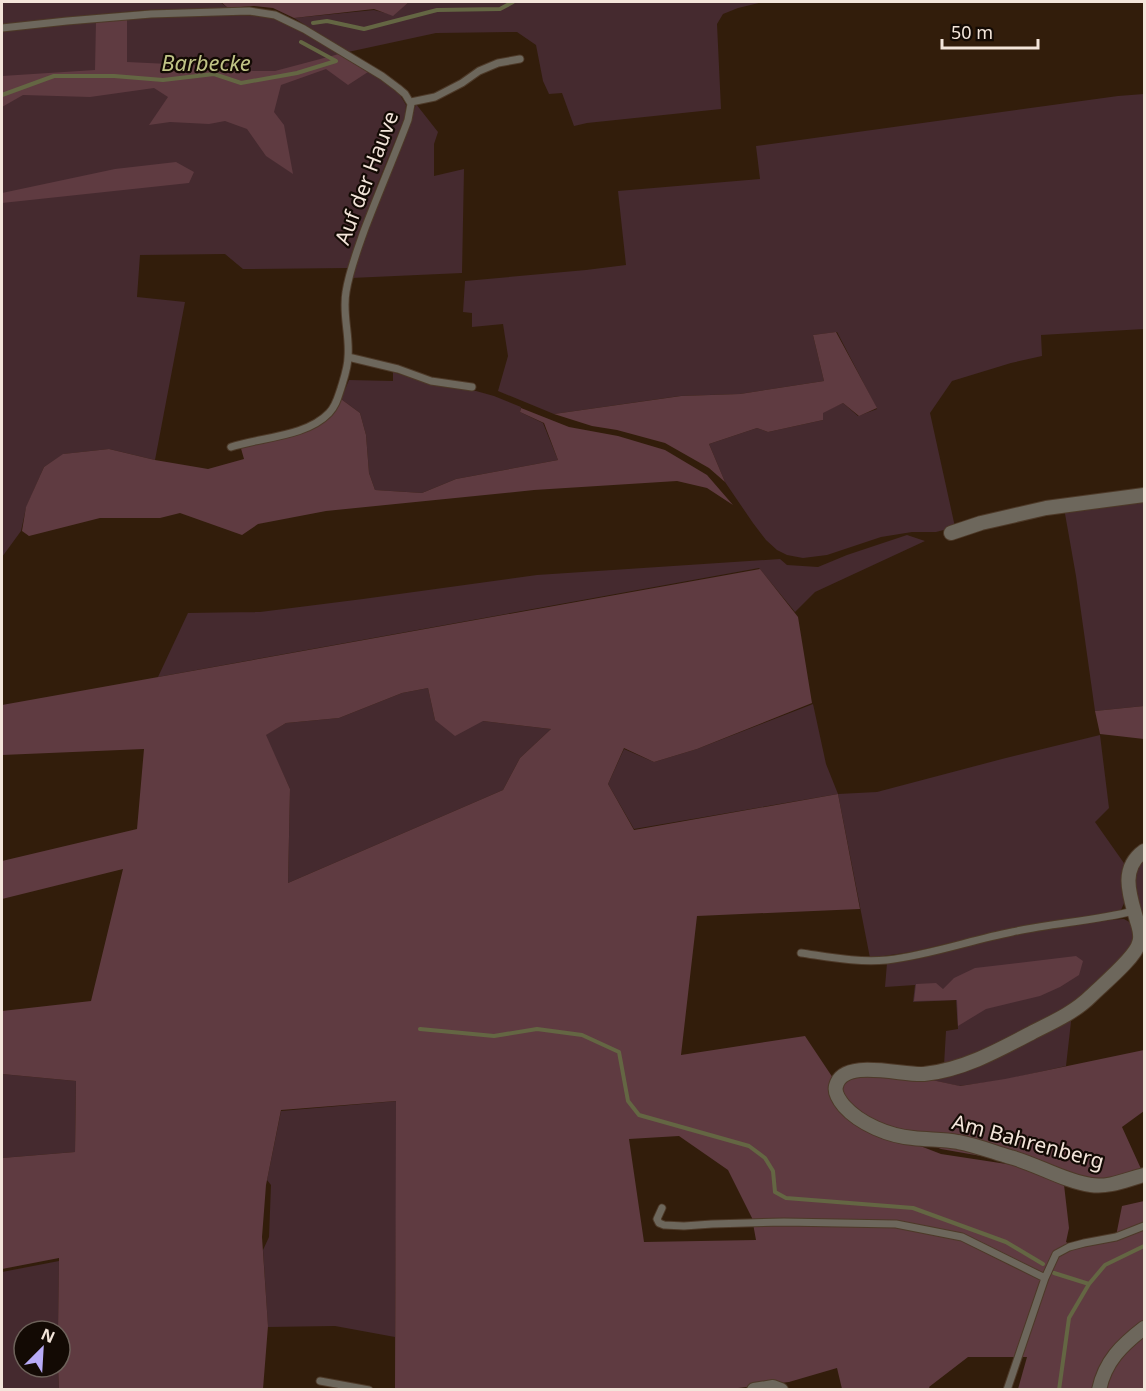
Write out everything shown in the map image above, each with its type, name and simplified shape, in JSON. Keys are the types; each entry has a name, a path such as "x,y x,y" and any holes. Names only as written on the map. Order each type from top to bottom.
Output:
{"street":[{"path":"951,533 1046,508 1144,495"},
{"name":"Am Bahrenberg","path":"1144,851 1134,860 1129,874 1130,892 1140,938 1139,944 1133,956 1082,1004 1060,1018 991,1053 942,1071 921,1074 852,1071 841,1076 836,1086 842,1104 855,1116 894,1135 960,1142 1020,1159 1092,1185 1108,1185 1144,1175"},
{"path":"1099,1389 1103,1373 1114,1356 1144,1328"},
{"path":"754,1389 773,1387 781,1389"}],"lane":[{"name":"Auf der Hauve","path":"2,28 151,14 249,11 275,15 304,29 382,76 411,102 408,120 366,225 349,277 345,294 348,357 338,398 332,409 313,424 296,431 231,447"},
{"path":"411,102 435,97 479,71 498,63 520,59"},
{"path":"348,357 398,369 431,381 472,387"},
{"path":"801,953 865,961 888,960 1011,932 1111,917 1134,911"},
{"path":"662,1208 657,1219 664,1225 784,1222 896,1224 962,1238 1045,1278"},
{"path":"1007,1389 1045,1278 1056,1254 1084,1243 1116,1238 1144,1226"},
{"path":"320,1381 369,1389"}],"shaded area":[{"path":"2,2 220,2 228,8 146,10 2,25"},
{"path":"221,2 409,2 393,16 374,9 294,18 273,8 254,6 228,8"},
{"path":"409,2 763,2 723,14 717,24 721,109 574,126 562,93 549,94 543,81 536,45 517,32 436,33 348,52 294,18 374,10 393,15"},
{"path":"218,14 273,17 304,32 381,78 400,95 406,105 405,117 378,183 348,268 243,269 225,254 140,255 137,297 185,302 155,460 109,449 64,454 44,467 26,508 21,531 2,557 2,32 110,21"},
{"path":"127,19 127,62 275,71 339,54 368,72 348,85 326,69 281,85 274,112 284,125 293,174 266,156 247,129 225,121 209,124 170,122 149,125 168,97 154,88 90,97 23,95 2,107 2,76 95,70 96,21"},
{"path":"1144,94 1144,329 1041,335 1042,356 952,381 930,413 955,527 936,532 912,532 881,537 827,555 803,558 787,555 766,540 725,482 709,444 757,428 768,432 823,420 823,412 843,403 858,416 877,409 837,332 813,335 824,381 740,394 680,396 554,414 498,391 508,356 503,324 472,327 472,313 463,312 465,281 626,265 618,191 760,179 756,146"},
{"path":"416,104 438,132 434,144 434,176 464,169 462,273 351,278 379,199"},
{"path":"176,162 194,172 189,183 2,203 2,193 115,169"},
{"path":"836,332 877,408 859,416 843,403 823,413 823,420 768,432 757,428 709,444 725,482 709,468 665,443 592,426 554,414 681,396 740,394 824,381 813,335"},
{"path":"393,372 434,385 476,391 521,407 520,412 543,423 558,460 456,479 422,493 375,490 369,473 366,435 360,413 341,399 349,380 393,381"},
{"path":"341,399 360,413 366,435 369,473 375,490 422,493 456,479 558,460 544,423 520,412 521,408 569,427 618,436 665,450 707,475 733,505 707,488 677,481 534,490 326,511 258,524 242,535 180,513 160,518 100,518 29,536 22,531 26,507 44,467 63,454 109,449 208,469 244,459 240,445 291,436 315,426 335,411"},
{"path":"1144,498 1144,706 1095,711 1064,508"},
{"path":"907,535 925,541 815,592 795,612 759,568 158,677 188,613 260,612 537,575 780,559 787,565 818,567"},
{"path":"760,569 798,617 812,703 697,749 654,762 624,748 608,784 634,830 838,794 860,909 697,916 681,1055 805,1036 835,1081 836,1107 853,1120 941,1154 1020,1166 1063,1176 1069,1228 1066,1242 1075,1247 1115,1241 1122,1206 1144,1201 1144,1389 1018,1389 1027,1357 968,1357 929,1387 930,1389 842,1389 837,1368 789,1382 721,1390 395,1389 396,1101 281,1110 266,1185 262,1237 268,1326 263,1389 59,1389 59,1379 72,1379 72,1319 58,1319 59,1258 2,1269 2,1158 75,1152 76,1081 2,1074 2,1011 91,1001 123,869 2,899 2,861 137,829 144,749 2,755 2,705","holes":["428,688 435,720 455,736 483,721 551,729 520,758 503,790 288,883 290,789 266,735 286,723 339,718 402,693","679,1136 728,1170 752,1218 756,1240 644,1242 629,1139"]},
{"path":"428,688 435,720 483,721 551,729 520,758 503,790 288,883 290,789 265,735 286,723 339,718 402,693"},
{"path":"813,704 826,764 838,794 634,829 608,784 624,749 654,762 697,749"},
{"path":"1144,706 1144,739 1100,734 1095,711"},
{"path":"1100,735 1109,808 1095,822 1126,866 1126,899 1121,910 984,935 911,952 870,958 838,794 877,792"},
{"path":"1144,857 1144,936 1132,884 1137,862"},
{"path":"1124,919 1133,924 1135,943 1122,961 1075,1004 1000,1045 944,1065 946,1031 958,1029 956,1000 913,1002 915,985 885,987 887,963 918,959 1012,935"},
{"path":"1076,956 1083,961 1079,975 1060,987 1040,996 986,1009 958,1026 957,1000 914,1001 916,984 936,983 943,989 954,978 975,968"},
{"path":"1072,1013 1066,1066 1004,1080 959,1086 918,1077"},
{"path":"1144,1050 1144,1111 1122,1127 1142,1171 1108,1181 941,1149 853,1114 839,1086 853,1073 918,1077 960,1086"},
{"path":"2,1074 76,1081 75,1152 2,1158"},
{"path":"397,1101 395,1337 335,1326 268,1327 263,1250 269,1237 271,1185 267,1180 281,1111"},
{"path":"59,1261 58,1319 12,1319 12,1379 59,1379 59,1389 2,1389 2,1272"}],"waterway":[{"name":"Barbecke","path":"313,23 327,21 364,29 437,10 500,9 513,2"},
{"name":"Barbecke","path":"2,95 54,76 114,76 163,80 214,74 241,83 297,73 336,61 301,42"},
{"path":"420,1029 494,1036 537,1029 582,1035 619,1052 628,1101 639,1115 749,1146 765,1158 773,1171 775,1192 786,1198 913,1208 1006,1242 1043,1264"},
{"path":"1059,1390 1069,1318 1089,1284 1105,1265 1144,1246"},
{"path":"1054,1273 1089,1284"}]}
